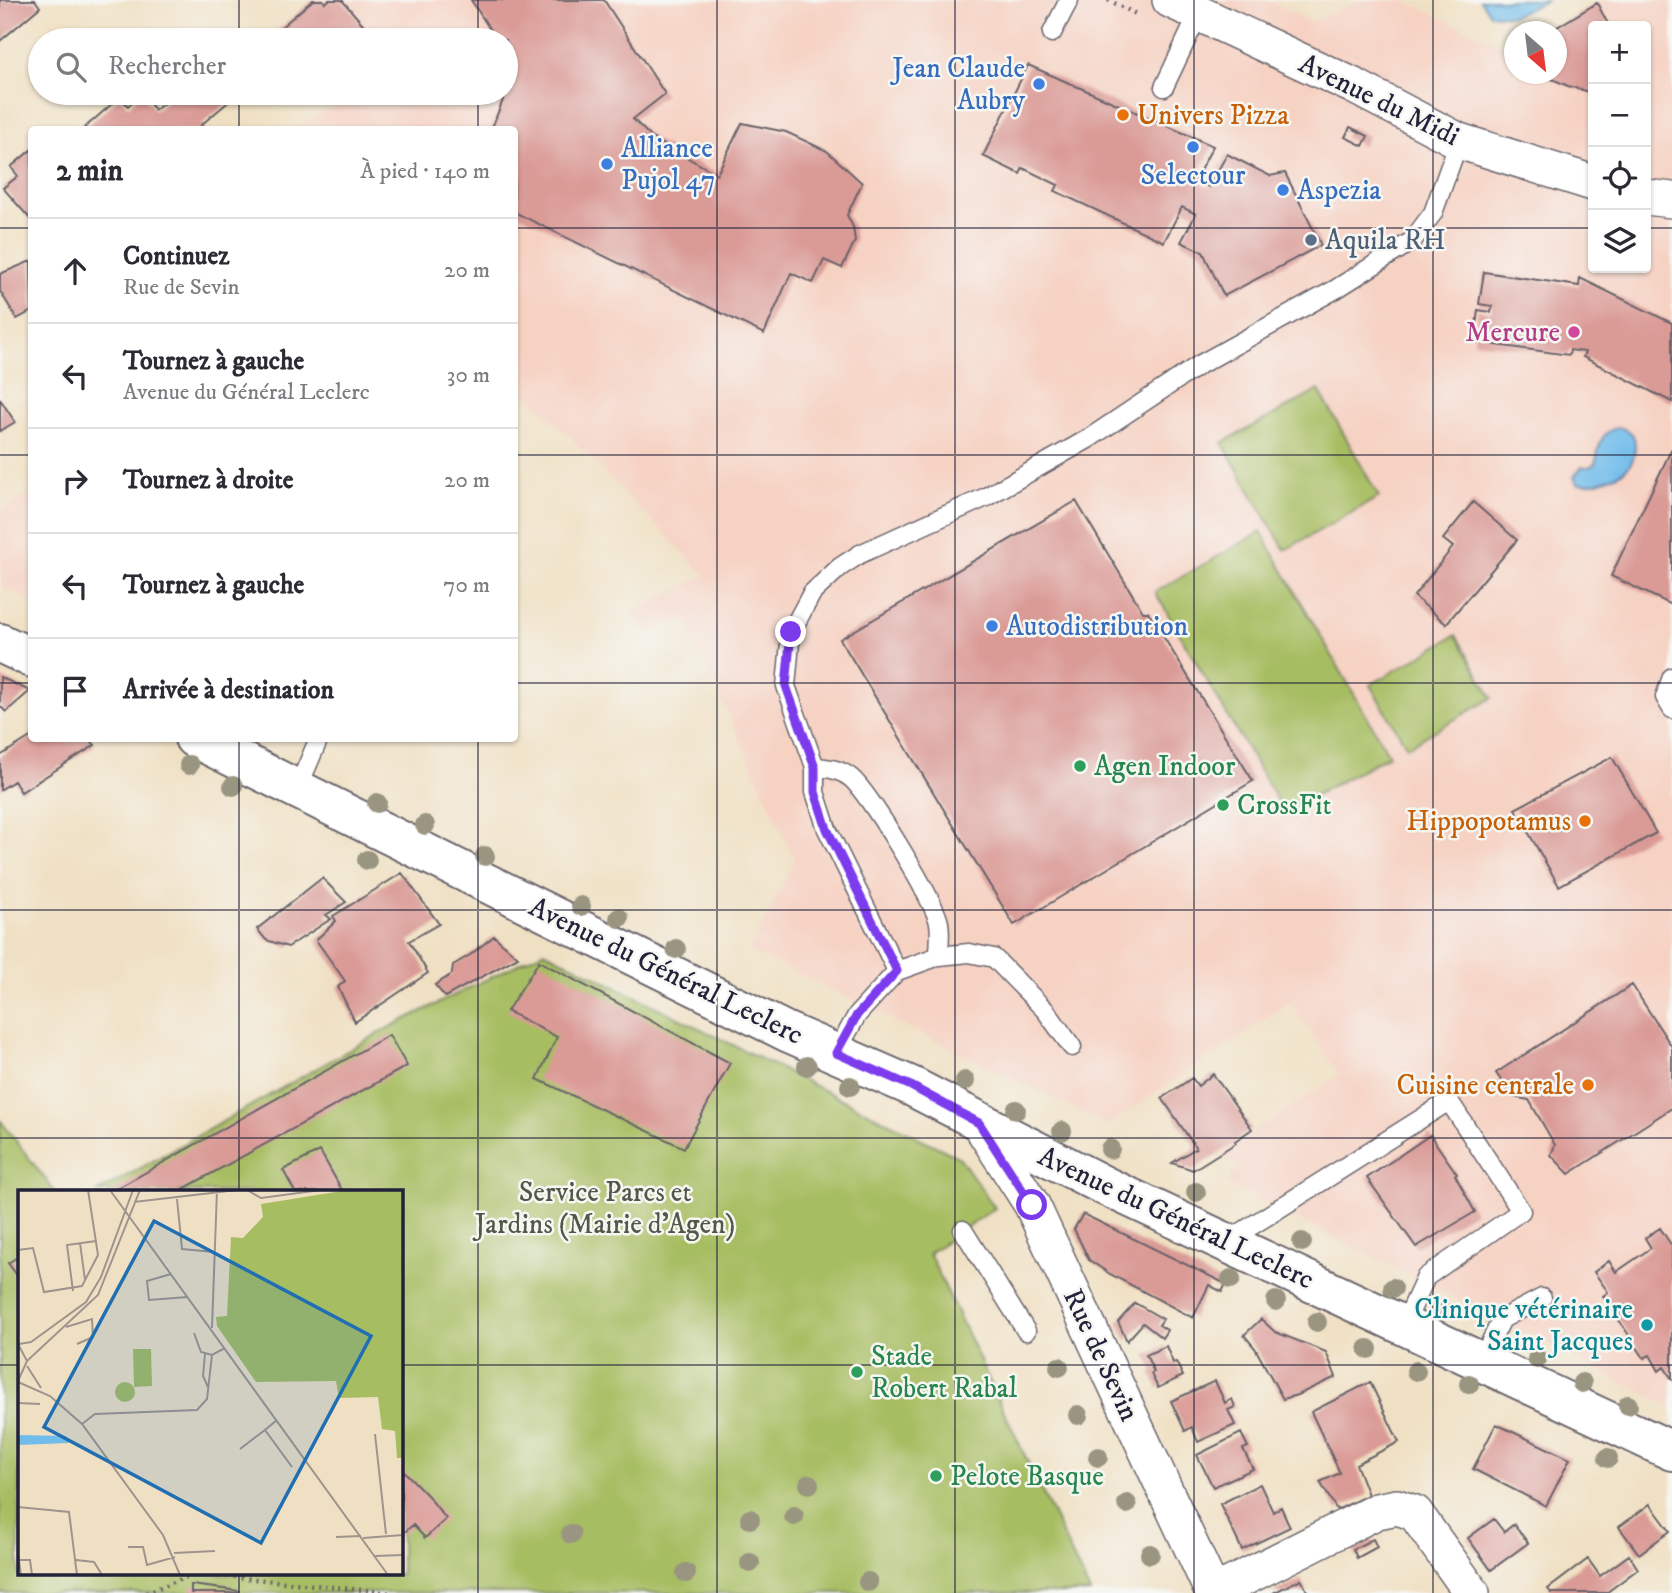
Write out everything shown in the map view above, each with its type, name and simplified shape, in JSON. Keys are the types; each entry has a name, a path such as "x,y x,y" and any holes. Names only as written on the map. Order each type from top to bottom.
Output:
{"street":[{"name":"Avenue du Midi","path":"1184,7 1353,86 1459,141 1588,181"},
{"path":"1651,198 1672,200"},
{"path":"0,643 28,656"},
{"name":"Avenue du Général Leclerc","path":"202,742 787,1032 911,1086 1103,1185 1672,1451"},
{"name":"Rue de Sevin","path":"979,1123 1032,1205 1213,1593"},
{"path":"1213,1593 1377,1511 1397,1507 1415,1514 1472,1593"}],"lane":[{"path":"1052,33 1069,0"},
{"path":"1164,87 1184,7"},
{"path":"897,971 827,829 815,792 815,767 786,686 791,632 812,593 840,566 860,554 986,497 1088,439 1199,365 1336,289 1412,241 1433,213 1459,141"},
{"path":"1672,677 1665,697 1672,709"},
{"path":"297,790 316,742"},
{"path":"815,767 834,768 850,777 881,818 939,923 939,956"},
{"path":"836,1053 857,1015 897,971 939,956 969,953 994,958 1046,1011 1072,1047"},
{"path":"1226,1242 1449,1101 1521,1211 1426,1277 1404,1325"},
{"path":"964,1230 1026,1331"},
{"path":"1481,1361 1502,1319 1542,1298"}],"path":[{"path":"146,1593 190,1576"},
{"path":"226,1576 392,1593"}],"shaded area":[{"path":"342,0 1268,0 1312,22 1362,0 1403,0 1504,46 1504,84 1567,84 1567,21 1563,21 1604,0 1672,0 1672,1407 1227,1184 1237,1165 1218,1155 1339,1075 1290,1002 1108,1125 749,950 795,860 685,620 644,632 630,613 705,575 518,384 518,126 298,126 338,105 518,105 518,28 366,28"},
{"path":"28,495 28,600 0,586 0,510"}],"green space":[{"path":"1319,390 1379,497 1285,550 1222,443"},
{"path":"1261,532 1389,755 1284,812 1155,592"},
{"path":"1456,635 1492,698 1407,747 1370,685"},
{"name":"Service Parcs et Jardins (Mairie d'Agen)","path":"544,951 960,1158 995,1208 929,1253 1090,1593 0,1593 0,1120 53,1190 18,1190 18,1576 402,1576 402,1190 102,1190 392,1026"}],"water":[{"path":"1480,0 1548,0 1513,16 1490,14"},
{"path":"1619,427 1629,431 1634,439 1635,449 1630,464 1624,471 1604,480 1589,484 1577,483 1574,477 1582,467 1595,464 1603,437"}],"building":[{"path":"0,0 35,0 40,7 0,41"},
{"path":"313,0 323,0 325,3 329,0 342,0 366,28 280,28"},
{"name":"Alliance Pujol 47","path":"471,0 604,0 665,94 633,119 652,138 717,174 742,123 786,132 827,151 862,183 847,215 853,227 855,241 842,268 824,260 813,283 791,273 764,334 518,214 518,126 493,126 501,105 518,105 518,28 489,28"},
{"path":"1597,3 1606,21 1588,21 1588,92 1564,84 1567,84 1567,21"},
{"path":"1028,65 1213,146 1195,180 1209,187 1227,154 1270,176 1285,173 1321,245 1224,296 1203,252 1181,242 1196,214 1182,207 1164,242 1055,191 1058,185 1023,168 1020,174 983,156"},
{"path":"111,105 151,105 155,110 162,105 225,105 202,126 87,126"},
{"path":"1350,127 1368,136 1363,146 1345,137"},
{"path":"28,152 28,216 3,188 18,176 11,167"},
{"path":"28,262 28,313 17,319 0,291 0,274"},
{"name":"Mercure","path":"1484,272 1579,286 1580,278 1672,323 1672,402 1583,357 1585,352 1570,350 1569,355 1474,342 1478,310 1491,312 1492,306 1479,304"},
{"path":"0,399 15,422 0,431"},
{"path":"1672,448 1672,605 1611,576"},
{"name":"Agen Indoor","path":"1076,501 1143,612 1148,612 1253,781 1014,925 840,639"},
{"path":"1473,502 1517,540 1446,624 1414,596 1453,547 1443,539"},
{"path":"0,677 28,690 6,712 0,706"},
{"path":"28,738 28,742 92,742 95,745 21,792 14,781 0,790 0,756"},
{"name":"Hippopotamus","path":"1612,757 1656,833 1559,886 1515,809"},
{"path":"402,873 439,924 409,941 428,973 355,1022 338,987 345,981 316,940 336,921 333,916"},
{"path":"322,878 346,902 326,915 331,919 288,947 266,940 257,929"},
{"path":"494,936 518,957 445,997 435,985 452,974 453,965"},
{"path":"539,961 730,1063 684,1148 537,1079 557,1037 507,1011"},
{"name":"Cuisine centrale","path":"1632,985 1672,1047 1672,1108 1569,1174 1551,1155 1555,1145 1529,1100 1513,1097 1496,1073"},
{"path":"389,1035 407,1066 182,1190 115,1190"},
{"path":"1213,1074 1252,1129 1235,1141 1236,1143 1193,1170 1172,1163 1196,1148 1162,1098 1192,1078 1198,1086"},
{"path":"1430,1135 1457,1174 1455,1175 1475,1212 1416,1247 1367,1178"},
{"path":"320,1151 342,1190 294,1190 283,1170"},
{"path":"1083,1214 1226,1284 1222,1292 1209,1285 1193,1318 1110,1274 1089,1260 1074,1229"},
{"name":"Clinique vétérinaire Saint Jacques","path":"1660,1228 1672,1246 1672,1379 1664,1367 1659,1371 1650,1355 1644,1358 1603,1296 1608,1292 1594,1272 1609,1261 1616,1272 1651,1248 1645,1238"},
{"path":"18,1257 18,1277 8,1263"},
{"path":"1135,1303 1163,1319 1159,1325 1167,1330 1162,1338 1143,1323 1127,1341 1118,1322"},
{"path":"1261,1319 1275,1332 1326,1352 1336,1377 1283,1399 1255,1348 1244,1335"},
{"path":"1166,1346 1173,1363 1176,1362 1183,1376 1158,1388 1146,1355"},
{"path":"1215,1381 1225,1403 1232,1399 1235,1407 1228,1410 1235,1425 1198,1442 1192,1427 1185,1431 1171,1401"},
{"path":"1370,1382 1399,1442 1356,1464 1368,1495 1337,1510 1320,1482 1340,1473 1311,1412"},
{"path":"1496,1424 1570,1459 1546,1506 1473,1469"},
{"path":"1241,1433 1248,1447 1243,1449 1253,1469 1213,1487 1197,1455"},
{"path":"402,1469 446,1519 425,1538 413,1525 402,1534"},
{"path":"1260,1484 1273,1512 1281,1507 1290,1527 1242,1550 1220,1504"},
{"path":"1650,1504 1670,1531 1639,1554 1619,1527"},
{"path":"1494,1519 1504,1532 1514,1524 1528,1543 1491,1570 1468,1538"},
{"path":"1373,1539 1377,1547 1357,1558 1353,1549"},
{"path":"1629,1555 1638,1569 1606,1593 1551,1593 1548,1589 1588,1559 1600,1576"},
{"path":"1301,1579 1308,1593 1273,1593"},
{"path":"191,1585 239,1591 239,1593 191,1593"}],"place":[{"name":"Jean Claude Aubry","path":"1039,84"},
{"name":"Univers Pizza","path":"1123,115"},
{"name":"Selectour","path":"1193,147"},
{"name":"Alliance Pujol 47","path":"607,164"},
{"name":"Aspezia","path":"1283,190"},
{"name":"Aquila RH","path":"1311,240"},
{"name":"Mercure","path":"1574,332"},
{"name":"Autodistribution","path":"992,626"},
{"name":"Agen Indoor","path":"1080,766"},
{"name":"CrossFit","path":"1223,805"},
{"name":"Hippopotamus","path":"1585,821"},
{"name":"Cuisine centrale","path":"1588,1085"},
{"name":"Clinique vétérinaire Saint Jacques","path":"1647,1325"},
{"name":"Stade Robert Rabal","path":"857,1372"},
{"name":"Pelote Basque","path":"936,1476"}],"route":[{"path":"791,632 786,686 815,767 815,792 827,829 897,971 857,1015 836,1053 911,1086 979,1123 1032,1205"}]}
